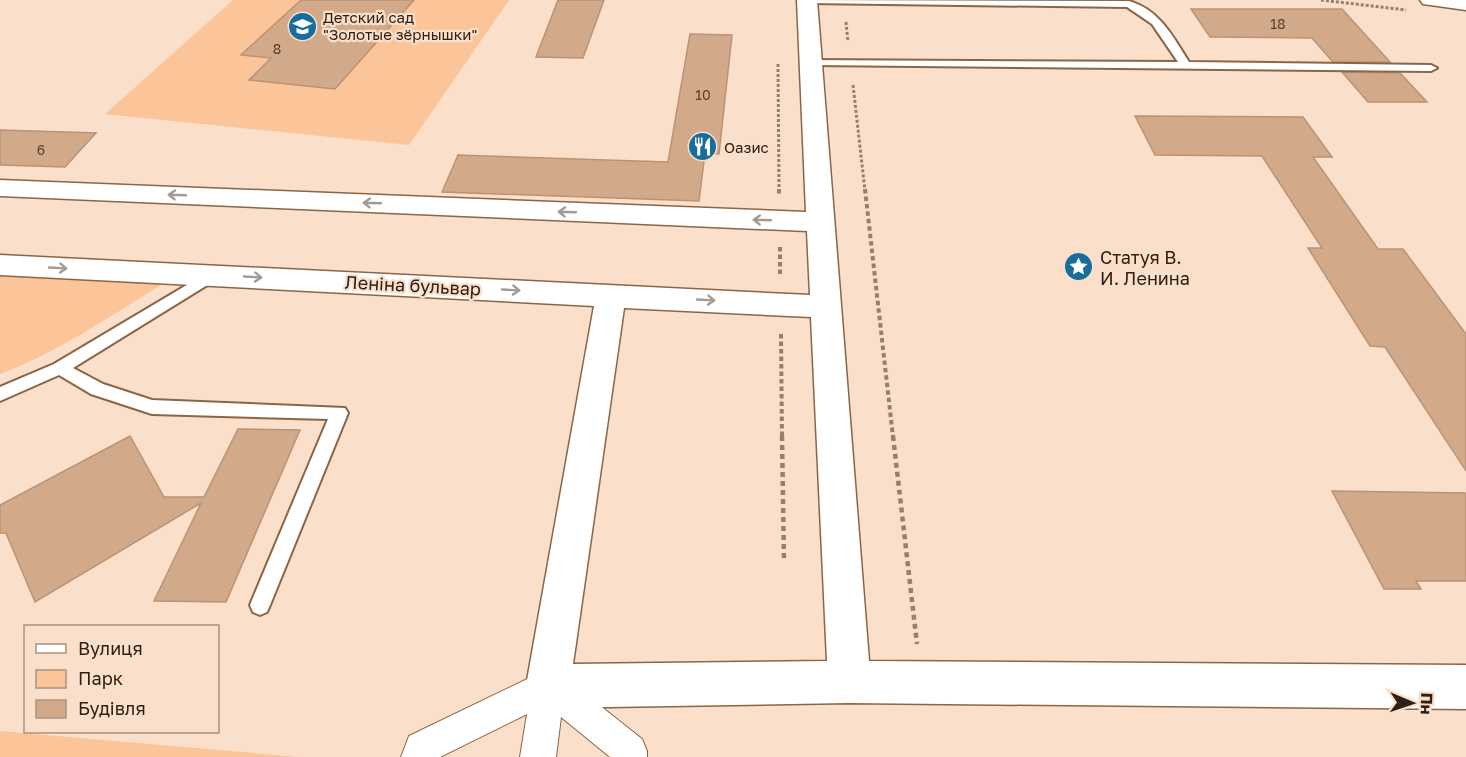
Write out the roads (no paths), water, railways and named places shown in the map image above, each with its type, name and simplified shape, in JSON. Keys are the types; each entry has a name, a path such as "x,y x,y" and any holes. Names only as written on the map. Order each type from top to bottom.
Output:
{"street":[{"path":"807,0 849,682"},
{"path":"1422,5 1466,4"},
{"path":"0,188 820,222"},
{"name":"Леніна бульвар","path":"0,265 825,307"},
{"path":"538,757 611,296"},
{"path":"419,757 421,748 548,686 849,682 1466,687"},
{"path":"548,686 630,751 629,757"}],"lane":[{"path":"807,0 1129,4 1149,13 1156,20 1186,66"},
{"path":"810,62 1431,68"},
{"path":"0,394 60,368 212,275"},
{"path":"60,368 97,389 152,407 339,413 260,604"}],"place":[{"name":"Детский сад \"Золотые зёрнышки\"","path":"302,26"},
{"name":"Оазис","path":"703,147"},
{"name":"Статуя В. И. Ленина","path":"1079,267"}]}
